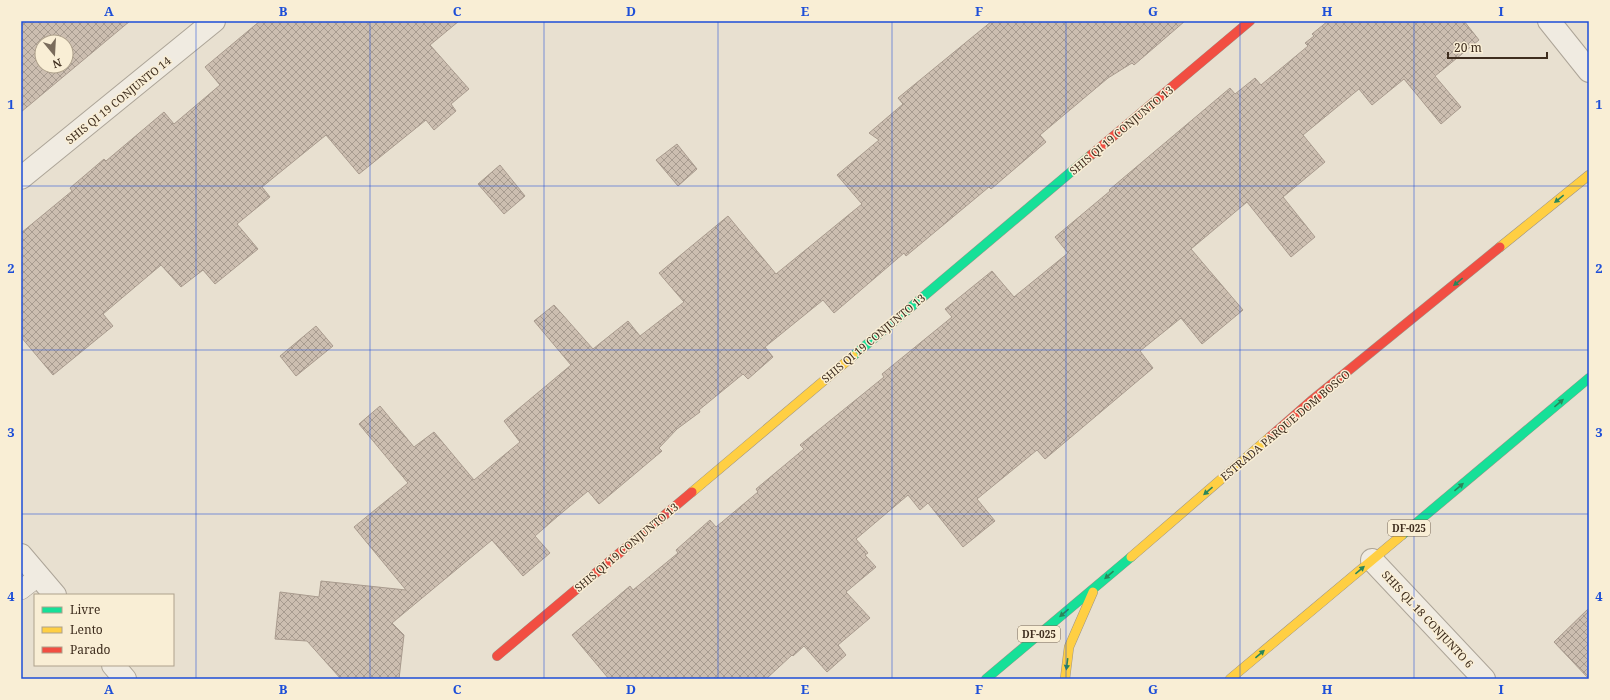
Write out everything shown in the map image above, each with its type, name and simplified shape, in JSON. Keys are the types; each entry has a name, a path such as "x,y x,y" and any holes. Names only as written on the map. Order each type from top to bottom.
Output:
{"main road":[{"name":"SHIS QI 19 CONJUNTO 13","path":"497,656 1250,21"},
{"name":"ESTRADA PARQUE DOM BOSCO","path":"986,679 1094,589 1311,401 1589,175"},
{"name":"DF-025","path":"1230,679 1589,378"},
{"path":"1065,679 1069,647 1094,589"}],"street":[{"name":"SHIS QI 19 CONJUNTO 14","path":"21,178 214,21"},
{"path":"1549,21 1589,70"},
{"path":"21,555 54,594"},
{"name":"SHIS QL 18 CONJUNTO 6","path":"1372,560 1484,679"},
{"path":"114,666 125,679"}],"lane":[{"path":"21,590 39,576"}],"building":[{"path":"21,21 130,21 74,68 74,34 34,34 34,74 67,74 21,112"},
{"path":"260,21 459,21 430,45 469,89 451,104 456,111 434,130 426,120 359,174 326,135 262,187 270,197 237,224 258,249 215,284 203,270 181,287 161,265 103,314 113,326 53,375 21,337 21,233 72,191 70,188 104,159 106,161 164,112 174,124 220,85 205,67"},
{"path":"992,21 1185,21 1134,65 1132,63 1108,78 1040,135 1046,142 991,189 989,187 906,256 904,253 834,313 823,300 765,347 773,357 748,379 743,374 699,410 700,412 677,429 659,448 662,451 599,504 588,491 558,516 535,536 550,553 523,576 492,540 392,623 404,635 399,679 341,679 307,641 275,639 280,592 319,597 321,581 406,590 354,527 408,483 359,424 380,406 414,447 434,432 474,480 520,442 504,421 571,365 534,321 554,305 593,349 628,321 640,336 684,302 659,273 728,216 776,274 862,204 837,175 879,140 869,133 903,104 898,98"},
{"path":"1328,21 1464,21 1479,40 1435,76 1461,107 1441,124 1404,79 1372,105 1359,89 1303,135 1325,162 1283,197 1315,237 1291,257 1247,202 1191,249 1243,310 1202,344 1181,318 1140,351 1153,368 1045,459 1037,450 977,499 995,521 963,547 928,503 920,510 908,495 856,539 868,553 865,555 876,567 846,592 870,618 838,645 846,655 827,672 804,646 766,679 609,679 572,635 630,586 633,590 678,553 676,550 710,520 716,527 758,492 756,489 804,449 800,445 884,377 882,374 952,317 945,309 992,271 1014,297 1068,253 1055,237 1230,88 1235,94 1255,78 1261,85 1308,46 1305,43 1314,36 1312,34"},
{"path":"677,144 697,169 678,186 656,160"},
{"path":"500,165 525,196 504,214 478,184"},
{"path":"316,326 333,346 296,376 280,356"},
{"path":"1589,608 1589,679 1554,642"}],"traffic: fast":[{"path":"853,356 1091,155"},
{"path":"1402,535 1589,378"},
{"path":"986,679 1131,557"}],"traffic: slow":[{"path":"1500,247 1589,175"},
{"path":"692,492 853,356"},
{"path":"1131,557 1270,437"},
{"path":"1230,679 1402,535"},
{"path":"1065,679 1069,647 1093,592"}],"traffic: jam":[{"path":"1091,155 1250,21"},
{"path":"1270,437 1311,401 1500,247"},
{"path":"497,656 692,492"}]}
